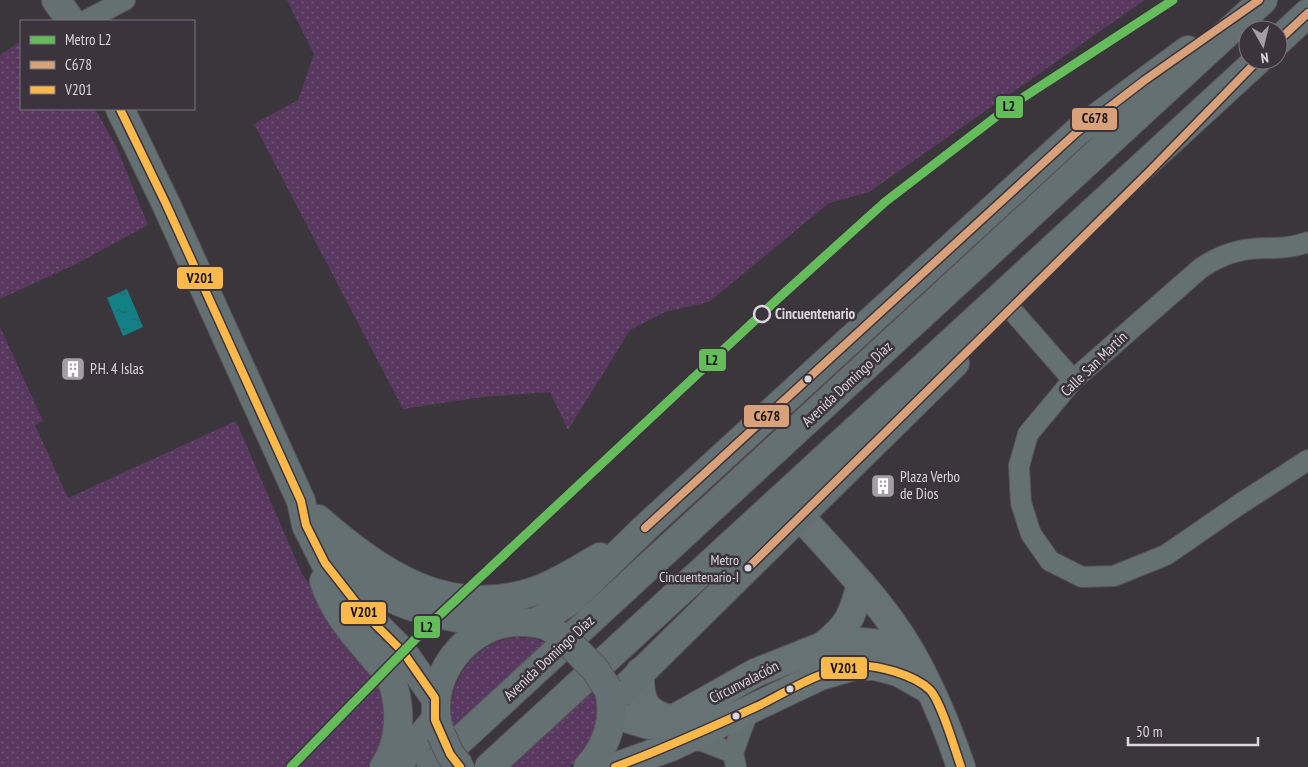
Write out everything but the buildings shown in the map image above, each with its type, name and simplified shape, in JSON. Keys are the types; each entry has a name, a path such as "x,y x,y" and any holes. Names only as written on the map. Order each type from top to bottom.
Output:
{"main road":[{"path":"535,623 570,601 645,528 1078,132 1145,80 1259,0"},
{"name":"Avenida Domingo Díaz","path":"431,767 1263,0"},
{"path":"1288,32 1308,13"},
{"path":"588,767 604,742 611,701 1150,171 1247,70"},
{"path":"489,767 1247,70"},
{"path":"120,110 166,204 309,515 325,563 364,613 403,652 437,717 450,754 460,767"},
{"path":"309,515 356,552 393,576 420,589 442,595 480,599 509,598 541,589 563,579 645,528"},
{"path":"309,515 348,567 376,592 433,614 496,625"},
{"path":"309,515 329,596 344,621 390,677 398,708 397,739 384,767"},
{"path":"800,516 894,625 946,723 961,767"},
{"path":"823,646 842,630 852,614 860,584"},
{"path":"396,767 437,717 442,674 455,653 474,636 496,625 512,621 535,623 549,627 562,636 594,668 611,701"},
{"name":"Circunvalación","path":"615,767 681,730 755,673 823,646 860,642 884,644 909,652"},
{"name":"Circunvalación","path":"611,701 648,724 681,730 749,709 820,676 854,666 875,666 898,672 930,690"},
{"path":"640,672 640,693 644,704 656,715 681,730"}],"street":[{"path":"70,10 125,0"},
{"name":"Calle San Martín","path":"1308,242 1288,249 1241,250 1220,256 1200,268 1073,380 1028,434 1019,466 1021,503 1031,534 1050,561 1082,577 1114,576 1166,555 1308,460"},
{"path":"1010,308 1073,380"},
{"path":"681,730 735,760 749,709"}],"shaded area":[{"path":"287,0 1145,0 869,192 829,203 709,302 665,312 630,330 568,430 550,392 483,397 403,409 254,124 298,100 314,54"},
{"path":"20,42 20,110 96,110 116,146 148,225 78,263 0,299 0,55"},
{"path":"0,327 43,421 35,425 68,498 236,421 302,574 388,689 387,748 368,767 0,767"},
{"path":"516,637 537,639 545,643 454,726 451,716 451,704 458,679 464,669 481,651 503,640"},
{"path":"592,693 596,702 596,722 583,751 570,767 507,767"}],"water":[{"path":"127,289 143,327 123,336 107,298"}],"metro line":[{"name":"L2","path":"291,767 429,625 782,295 885,202 1010,106 1173,0"}],"transit line":[{"name":"C678","path":"645,528 1077,132 1145,80 1259,0"},
{"name":"C678","path":"1288,32 1308,13"},
{"name":"C678","path":"748,568 1150,171 1248,70"},
{"name":"V201","path":"120,110 166,204 301,501 306,525 325,563 364,613 403,652 435,698 435,720 450,754 460,767"},
{"name":"V201","path":"615,767 669,746 758,706 818,676 831,671 856,666 874,667 905,675 930,690 939,704 961,767"}],"place":[{"name":"Cincuentenario","path":"762,314"},
{"name":"P.H. 4 Islas","path":"73,369"},
{"name":"Plaza Verbo de Dios","path":"883,486"},
{"name":"Metro Cincuentenario-I","path":"748,568"}]}
